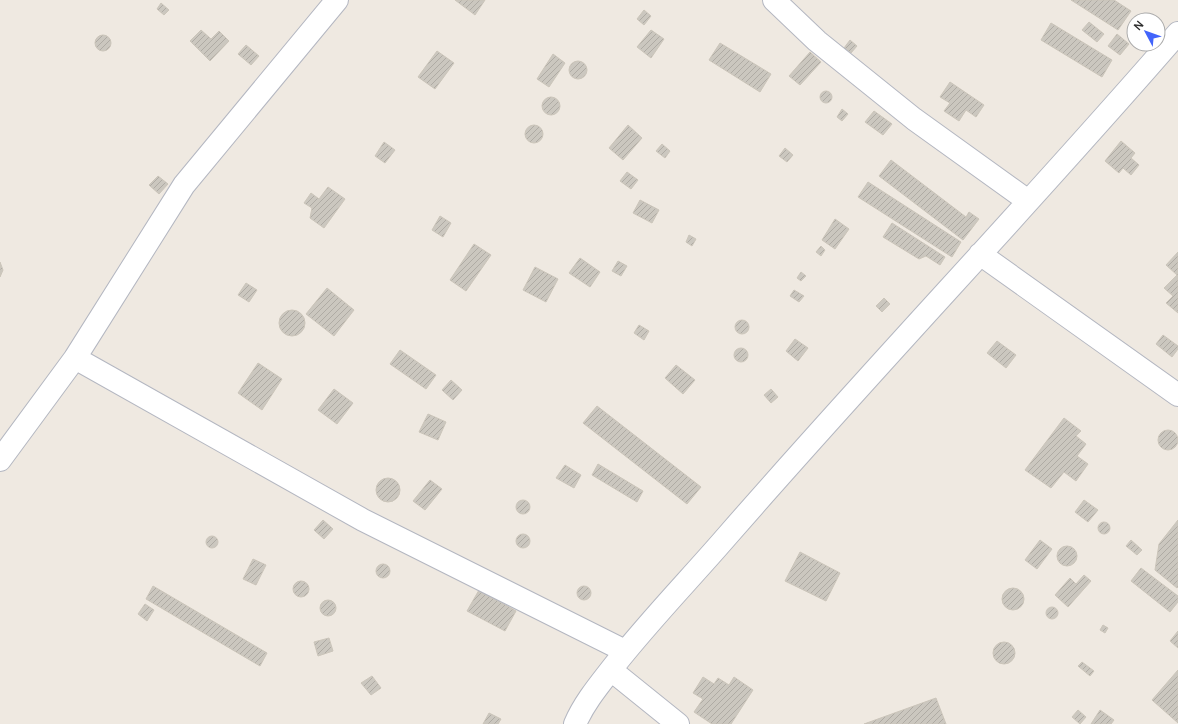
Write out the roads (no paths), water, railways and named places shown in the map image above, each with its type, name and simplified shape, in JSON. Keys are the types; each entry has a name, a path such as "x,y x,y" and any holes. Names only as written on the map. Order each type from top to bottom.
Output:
{"street":[{"path":"0,460 76,358 184,185 337,0"},
{"path":"774,0 817,41 914,119 1028,201"},
{"path":"575,724 579,714 642,630 688,581 809,442 1110,112 1178,33"},
{"path":"980,254 1178,395"},
{"path":"76,358 363,520 626,651"},
{"path":"611,670 678,724"}]}
